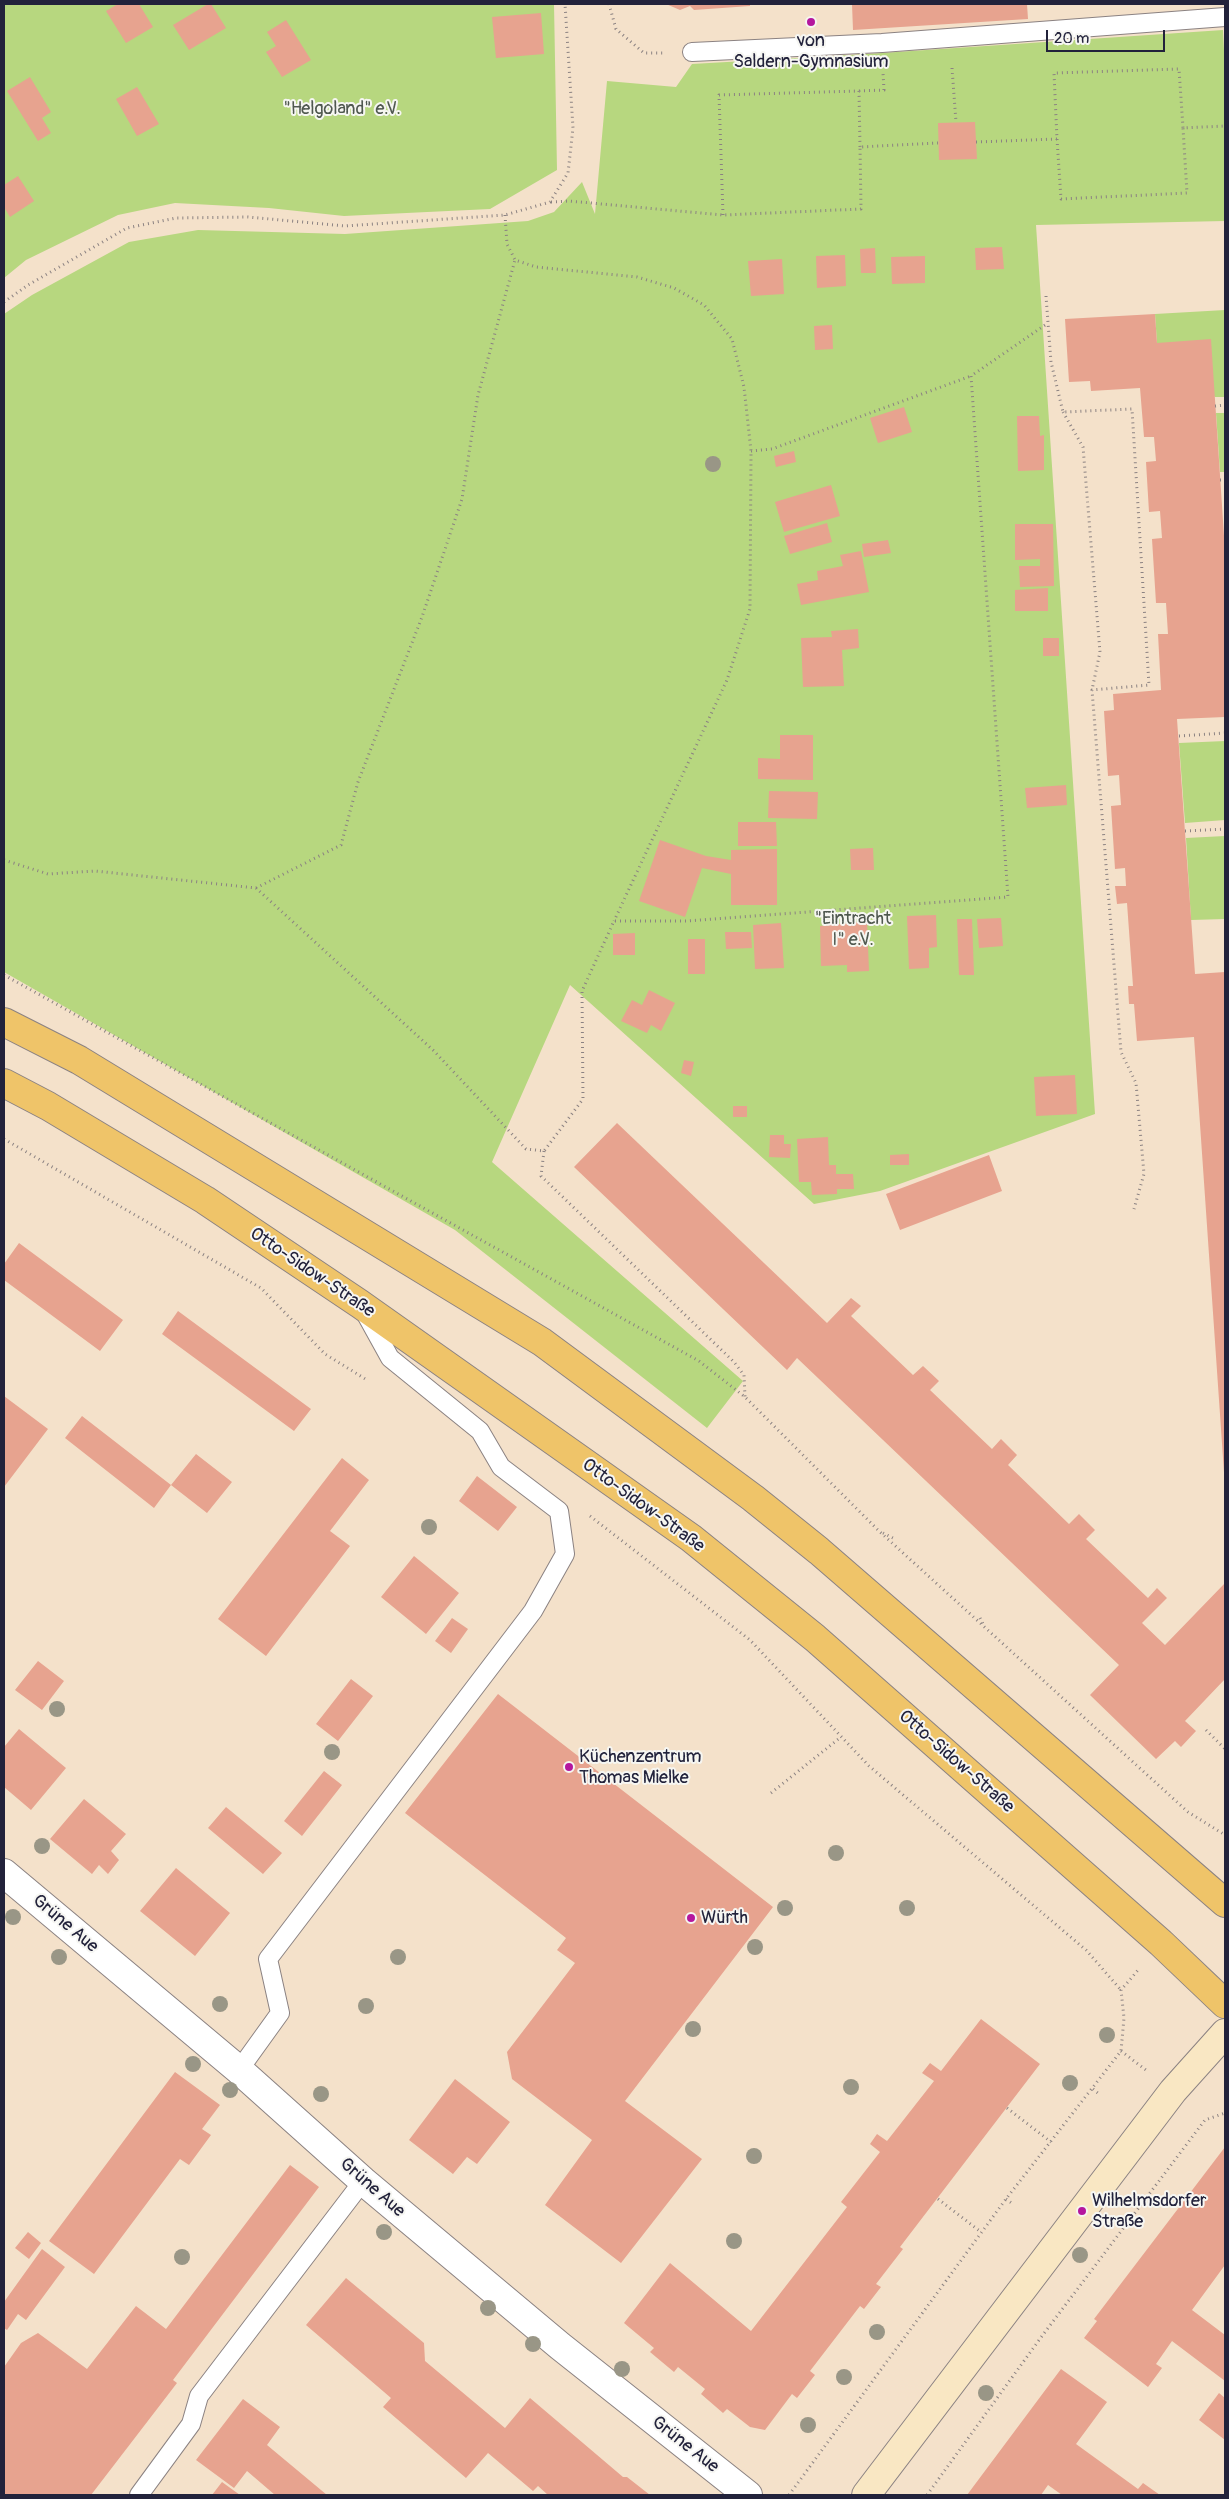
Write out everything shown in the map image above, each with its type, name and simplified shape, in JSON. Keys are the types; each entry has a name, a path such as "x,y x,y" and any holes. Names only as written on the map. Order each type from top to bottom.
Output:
{"main road":[{"path":"4,1022 79,1060 542,1342 753,1498 819,1551 1225,1903"},
{"name":"Otto-Sidow-Straße","path":"4,1083 48,1106 204,1200 360,1304 691,1538 815,1638 1161,1943 1225,2004"},
{"path":"866,2495 1173,2091 1225,2033"}],"street":[{"name":"Grüne Aue","path":"4,1873 239,2070 363,2181 560,2346 748,2495"}],"lane":[{"path":"692,52 950,38 1225,17"},
{"path":"239,2070 280,2013 268,1959 533,1611 565,1554 559,1511 501,1467 480,1431 390,1358 360,1304"},
{"path":"139,2495 191,2424 199,2396 363,2181"}],"path":[{"path":"550,202 568,173 573,128 565,4"},
{"path":"609,4 616,29 644,53 692,52"},
{"path":"950,38 956,122"},
{"path":"1179,69 1187,194 1061,199 1057,139 1054,74 1179,69"},
{"path":"4,302 28,285 127,228 176,218 248,217 345,226 504,215 550,202 578,201 724,214 861,209 859,91 719,95 724,214"},
{"path":"1183,128 1225,126"},
{"path":"976,142 1057,139"},
{"path":"860,147 938,143"},
{"path":"4,860 48,874 95,871 256,888 341,845 358,782 422,617 462,499 478,395 515,260 507,244 504,215"},
{"path":"515,260 536,267 637,277 674,288 704,305 732,339 744,387 751,451 750,609 727,680 582,991 583,1098 544,1151 541,1176 734,1362 744,1375 745,1397"},
{"path":"1046,296 1051,362 1062,412 1083,447 1100,652 1092,690 1121,1052 1136,1083 1144,1174 1134,1209"},
{"path":"751,451 772,449 971,376 1048,323"},
{"path":"614,921 687,920 1008,898 971,376"},
{"path":"1215,406 1225,405"},
{"path":"1062,412 1132,409 1149,685 1092,690"},
{"path":"1220,480 1225,480"},
{"path":"1179,736 1225,733"},
{"path":"1185,831 1225,829"},
{"path":"256,888 434,1051 526,1149 544,1151"},
{"path":"4,975 699,1361 745,1397 880,1532 1188,1812 1225,1835"},
{"path":"880,1532 893,1538"},
{"path":"980,1618 986,1628"},
{"path":"1206,1730 1225,1749"},
{"path":"771,1793 841,1737"},
{"path":"788,2495 981,2232 1121,2051"},
{"path":"1093,2089 1100,2095"},
{"path":"1006,2108 1051,2142"},
{"path":"927,2495 1042,2336 1205,2120 1225,2113"},
{"path":"938,2199 981,2232"},
{"path":"1006,2199 1013,2204"}],"green space":[{"name":"\"Helgoland\" e.V.","path":"4,4 554,4 557,170 490,209 344,216 269,208 175,203 118,215 26,260 4,278"},
{"name":"\"Eintracht I\" e.V.","path":"1223,30 1225,71 1225,221 1036,225 1095,1114 880,1191 814,1204 570,985 492,1162 743,1381 707,1428 455,1230 4,972 4,314 32,295 129,242 198,230 345,234 528,221 554,212 582,182 595,214 607,81 676,87 692,64"},
{"path":"1225,310 1225,397 1215,397 1157,343 1155,314"},
{"path":"1216,413 1225,413 1225,472 1220,472"},
{"path":"1225,741 1225,820 1185,823 1179,743"},
{"path":"1225,836 1225,919 1191,920 1186,838"}],"building":[{"path":"118,4 139,4 153,27 126,43 106,11"},
{"path":"211,4 226,28 189,50 173,25"},
{"path":"666,4 750,4 750,6 694,10 690,6 680,10"},
{"path":"852,4 1027,4 1028,19 853,30"},
{"path":"541,13 544,54 496,58 492,17"},
{"path":"286,20 311,60 282,77 266,52 276,46 267,32"},
{"path":"30,77 51,112 42,118 51,133 38,141 7,91"},
{"path":"137,87 159,124 137,136 116,99"},
{"path":"975,122 977,159 939,160 938,123"},
{"path":"18,176 34,201 10,217 4,207 4,185"},
{"path":"1002,247 1004,269 976,270 975,248"},
{"path":"875,248 876,273 861,273 860,249"},
{"path":"845,255 846,286 817,288 816,256"},
{"path":"925,256 925,283 892,284 891,257"},
{"path":"782,259 784,294 751,296 748,261"},
{"path":"1155,314 1157,343 1211,339 1225,551 1225,717 1177,719 1195,974 1225,972 1225,1487 1194,1037 1137,1041 1134,1004 1129,1004 1128,986 1133,986 1127,903 1117,904 1115,886 1126,886 1125,868 1115,869 1111,806 1121,805 1119,775 1108,776 1104,711 1114,710 1113,694 1161,690 1158,634 1168,634 1166,603 1156,603 1152,539 1162,538 1160,511 1149,512 1146,462 1156,461 1154,437 1144,437 1140,388 1091,391 1090,381 1069,382 1065,319"},
{"path":"832,325 833,349 815,350 814,326"},
{"path":"904,407 912,432 878,443 870,418"},
{"path":"1017,416 1039,416 1040,436 1044,435 1044,470 1018,471"},
{"path":"794,451 796,462 776,467 774,456"},
{"path":"831,485 840,516 784,532 775,502"},
{"path":"827,523 832,542 790,554 784,536"},
{"path":"1015,524 1053,524 1054,586 1020,587 1019,566 1040,566 1040,559 1015,560"},
{"path":"888,540 891,553 864,557 862,544"},
{"path":"861,551 869,592 801,605 797,584 818,580 817,571 843,566 840,555"},
{"path":"1048,588 1048,611 1015,611 1015,590"},
{"path":"858,629 859,648 842,650 844,686 803,687 801,638 832,637 831,631"},
{"path":"1043,638 1059,638 1059,656 1043,656"},
{"path":"780,735 813,735 813,780 758,779 758,758 780,759"},
{"path":"1066,785 1067,805 1027,808 1025,788"},
{"path":"769,791 818,792 817,819 768,818"},
{"path":"738,822 776,822 777,846 738,846"},
{"path":"660,840 706,856 731,860 731,850 777,849 777,905 731,905 731,874 702,868 685,917 639,901"},
{"path":"873,848 874,870 851,870 850,849"},
{"path":"936,915 937,947 929,948 929,968 909,969 907,916"},
{"path":"1001,918 1003,946 979,948 977,919"},
{"path":"957,919 972,919 974,975 959,975"},
{"path":"867,921 869,971 847,972 847,965 821,966 820,926"},
{"path":"781,923 784,968 755,969 753,925"},
{"path":"725,932 751,932 752,948 726,949"},
{"path":"635,933 635,955 613,955 613,934"},
{"path":"688,939 705,939 705,974 688,974"},
{"path":"649,990 675,1003 661,1031 651,1025 647,1033 621,1021 632,1000 642,1005"},
{"path":"684,1060 694,1062 691,1076 681,1073"},
{"path":"1075,1075 1077,1114 1036,1116 1034,1077"},
{"path":"733,1106 747,1106 747,1117 733,1117"},
{"path":"617,1123 827,1323 851,1298 861,1306 851,1316 913,1375 923,1366 939,1381 930,1390 992,1449 1001,1439 1017,1455 1008,1465 1069,1524 1079,1514 1095,1530 1086,1539 1148,1598 1157,1588 1167,1598 1142,1623 1165,1645 1225,1583 1225,1679 1185,1721 1196,1731 1181,1747 1175,1741 1156,1759 1090,1695 1119,1665 797,1358 787,1370 574,1167"},
{"path":"770,1135 784,1135 784,1144 791,1144 790,1158 769,1157"},
{"path":"828,1137 829,1165 836,1165 836,1174 853,1174 854,1189 837,1189 837,1194 812,1195 811,1182 799,1182 797,1139"},
{"path":"909,1154 909,1165 890,1165 890,1155"},
{"path":"989,1155 1002,1191 900,1230 886,1194"},
{"path":"19,1243 123,1320 100,1351 4,1280 4,1264"},
{"path":"178,1311 311,1409 294,1431 162,1334"},
{"path":"4,1396 48,1429 4,1487"},
{"path":"82,1416 171,1485 154,1508 65,1438"},
{"path":"196,1454 232,1482 207,1513 171,1485"},
{"path":"342,1458 369,1480 330,1531 350,1546 266,1656 218,1619"},
{"path":"477,1476 517,1507 498,1531 459,1501"},
{"path":"414,1556 459,1593 426,1634 381,1597"},
{"path":"452,1618 468,1629 451,1653 435,1641"},
{"path":"38,1661 64,1681 42,1710 15,1690"},
{"path":"351,1679 373,1696 338,1741 316,1724"},
{"path":"498,1694 773,1907 625,2101 702,2159 621,2263 545,2205 592,2140 512,2079 507,2052 575,1963 557,1950 566,1938 405,1813"},
{"path":"19,1729 66,1768 31,1810 4,1787 4,1747"},
{"path":"324,1771 342,1785 302,1836 284,1821"},
{"path":"84,1799 126,1834 111,1851 119,1860 108,1874 99,1865 92,1874 50,1839"},
{"path":"226,1807 282,1853 263,1874 208,1828"},
{"path":"176,1868 230,1913 195,1956 140,1911"},
{"path":"981,2019 1040,2064 900,2247 903,2249 876,2284 881,2287 864,2309 860,2306 810,2371 815,2375 797,2398 792,2394 765,2430 750,2427 727,2409 723,2413 701,2394 705,2389 678,2367 674,2372 650,2352 654,2348 624,2323 670,2263 751,2331 847,2207 841,2202 880,2152 870,2144 877,2134 887,2141 934,2081 922,2073 930,2063 941,2071"},
{"path":"175,2072 220,2105 202,2129 211,2135 189,2165 180,2159 94,2274 49,2241"},
{"path":"455,2079 510,2122 477,2164 467,2157 453,2174 409,2140"},
{"path":"1225,2147 1225,2265 1192,2310 1225,2335 1225,2381 1172,2341 1156,2364 1162,2368 1148,2387 1084,2338 1097,2321 1094,2319"},
{"path":"290,2165 319,2187 173,2380 177,2383 91,2495 4,2495 4,2367 21,2343 38,2333 87,2369 136,2306 166,2329"},
{"path":"28,2232 41,2243 29,2259 15,2248"},
{"path":"42,2249 65,2267 26,2320 18,2314 7,2330 4,2328 4,2302"},
{"path":"346,2278 424,2343 425,2361 505,2428 530,2398 623,2477 627,2477 650,2495 548,2495 538,2486 533,2491 488,2453 466,2478 383,2407 391,2398 306,2325"},
{"path":"1061,2369 1107,2402 1076,2444 1138,2489 1143,2483 1160,2495 1062,2495 1048,2485 1041,2495 967,2495"},
{"path":"1219,2393 1225,2398 1225,2440 1199,2420"},
{"path":"243,2399 280,2427 267,2445 327,2495 275,2495 247,2471 234,2488 196,2460"},
{"path":"222,2482 240,2495 212,2495"}],"place":[{"name":"von Saldern-Gymnasium","path":"811,22"},
{"name":"Küchenzentrum Thomas Mielke","path":"569,1767"},
{"name":"Würth","path":"691,1918"},
{"name":"Wilhelmsdorfer Straße","path":"1082,2211"}]}
